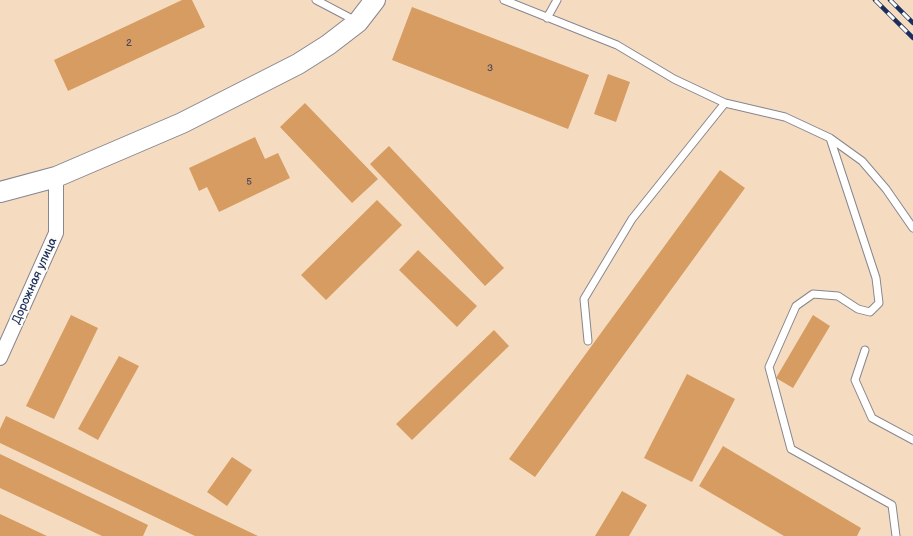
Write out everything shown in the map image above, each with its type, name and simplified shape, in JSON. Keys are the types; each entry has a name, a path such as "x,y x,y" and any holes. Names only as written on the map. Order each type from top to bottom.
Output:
{"main road":[{"path":"0,192 56,177 182,123 291,68 328,45 358,22 375,0"}],"street":[{"name":"Дорожная улица","path":"0,358 56,233 56,177"}],"lane":[{"path":"316,0 358,22"},
{"path":"504,0 617,45 674,79 725,103 785,118 830,138 862,161 886,189 913,228"},
{"path":"547,18 557,0"},
{"path":"588,341 584,299 632,219 725,103"},
{"path":"830,138 876,278 878,303 870,312 858,309 838,296 813,294 796,306 769,367 791,449 892,505 896,536"},
{"path":"865,350 855,380 872,418 913,440"}],"building":[{"path":"182,0 192,0 205,27 68,91 54,60"},
{"path":"412,7 589,75 568,129 392,60"},
{"path":"608,74 630,82 616,122 594,114"},
{"path":"305,103 378,179 352,203 280,127"},
{"path":"255,137 265,159 278,153 290,178 219,212 207,187 199,191 189,168"},
{"path":"389,146 504,268 485,286 370,164"},
{"path":"720,170 745,188 535,477 509,459"},
{"path":"377,200 402,225 326,300 301,275"},
{"path":"418,250 477,306 457,327 399,270"},
{"path":"71,315 98,328 54,419 26,406"},
{"path":"813,315 830,326 793,388 776,378"},
{"path":"494,330 509,346 412,440 396,424"},
{"path":"119,356 139,366 98,440 78,429"},
{"path":"687,374 735,399 692,482 644,458"},
{"path":"6,416 258,536 195,536 0,443 0,429"},
{"path":"723,446 861,528 857,536 784,536 699,486"},
{"path":"0,454 148,525 143,536 102,536 0,488"},
{"path":"232,457 252,470 227,506 207,492"},
{"path":"622,491 647,505 629,536 595,536"},
{"path":"0,514 47,536 0,536"}],"railway":[{"path":"875,0 913,38"},
{"path":"890,0 913,23"}]}
